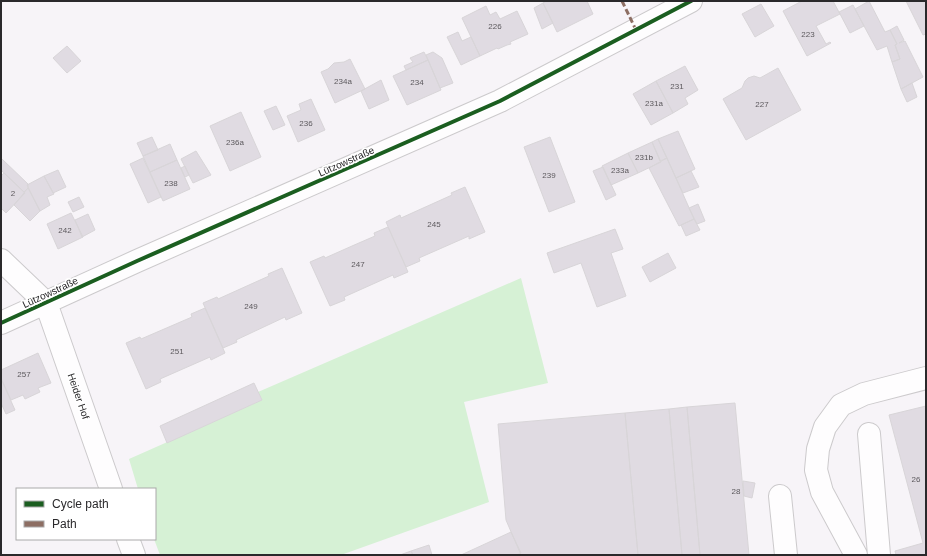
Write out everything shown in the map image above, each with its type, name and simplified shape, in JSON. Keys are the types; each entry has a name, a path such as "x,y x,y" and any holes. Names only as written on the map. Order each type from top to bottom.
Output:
{"street":[{"name":"Lützowstraße","path":"1,323 137,261 500,101 691,1"},
{"path":"1,260 46,302"},
{"name":"Heider Hof","path":"46,302 111,488"},
{"path":"856,555 822,492 816,470 818,450 825,427 841,405 864,394 926,378"},
{"path":"869,434 879,555"},
{"path":"780,496 786,555"},
{"path":"128,540 134,555"}],"green space":[{"path":"521,278 548,383 464,402 489,502 341,555 160,555 154,540 156,540 156,488 138,488 129,459 262,400 258,392"}],"building":[{"path":"546,1 587,1 593,14 557,32 543,3"},
{"path":"802,1 833,1 840,14 816,26 826,44 831,43 807,56 783,11"},
{"path":"869,1 885,32 890,30 897,44 895,45 900,59 892,62 887,46 877,50 864,26 855,9"},
{"path":"906,1 926,1 926,34 923,35"},
{"path":"543,3 553,23 542,29 534,8"},
{"path":"761,4 774,26 755,37 742,14"},
{"path":"853,5 864,26 850,33 839,12"},
{"path":"486,6 490,15 496,12 500,19 517,11 528,34 510,42 511,44 498,49 497,48 480,56 462,18"},
{"path":"897,26 904,40 899,43 905,41 923,77 901,89 892,62 900,59 895,45 897,44 890,30"},
{"path":"458,32 462,41 471,37 480,56 461,65 447,37"},
{"path":"67,46 81,61 67,73 53,58"},
{"path":"424,52 428,60 406,70 404,66 413,62 410,58"},
{"path":"433,52 442,58 453,83 440,88 426,55"},
{"path":"350,59 365,89 335,103 321,72 328,69 334,63 344,62"},
{"path":"428,60 441,90 407,105 393,76"},
{"path":"685,66 698,90 685,98 688,104 673,113 656,81"},
{"path":"778,68 801,110 746,140 723,99 742,88 748,78 754,76 760,78"},
{"path":"381,80 389,100 369,109 361,91"},
{"path":"656,81 673,113 651,125 633,94"},
{"path":"912,83 917,97 907,102 901,89"},
{"path":"311,99 325,130 298,142 287,116 301,110 299,104"},
{"path":"276,106 285,125 273,130 264,111"},
{"path":"241,112 261,157 230,171 210,126"},
{"path":"678,131 695,169 676,178 658,139"},
{"path":"152,137 158,150 143,156 137,143"},
{"path":"550,137 575,202 549,212 524,147"},
{"path":"658,139 667,158 660,161 652,142"},
{"path":"652,142 661,162 638,173 628,153"},
{"path":"170,144 177,160 150,172 143,156"},
{"path":"196,151 211,175 193,183 181,159"},
{"path":"628,153 638,173 611,185 602,166"},
{"path":"143,158 161,197 148,203 130,164"},
{"path":"667,158 694,219 679,226 649,168"},
{"path":"2,159 28,184 28,188 24,192 1,170"},
{"path":"177,160 190,189 163,201 150,172"},
{"path":"185,166 189,175 185,177 181,168"},
{"path":"603,167 616,195 606,200 593,171"},
{"path":"58,170 66,187 53,193 44,176"},
{"path":"691,171 699,187 683,193 676,178"},
{"path":"4,173 25,193 6,213 1,208 1,176"},
{"path":"44,176 54,194 47,197 50,205 40,211 27,185"},
{"path":"465,187 485,232 469,239 469,236 419,258 420,261 406,267 386,222 400,215 401,218 452,195 451,193"},
{"path":"28,188 40,211 30,221 14,205"},
{"path":"79,197 84,207 73,212 68,202"},
{"path":"698,204 705,221 697,224 689,208"},
{"path":"71,213 83,237 58,249 47,224"},
{"path":"88,214 95,230 82,237 75,220"},
{"path":"694,219 700,230 686,236 681,225"},
{"path":"388,227 408,272 394,278 393,275 344,297 345,300 330,306 310,262 324,256 325,258 375,236 374,233"},
{"path":"615,229 623,249 611,253 626,296 597,307 581,263 554,273 547,253"},
{"path":"668,253 676,268 650,282 642,267"},
{"path":"282,268 302,313 286,320 285,317 236,340 237,342 223,348 203,303 217,297 218,299 269,276 268,274"},
{"path":"205,308 225,353 211,360 210,357 160,379 161,382 146,389 126,343 140,337 141,339 192,317 191,314"},
{"path":"38,353 51,383 38,388 40,392 25,399 23,395 11,400 1,378 1,370"},
{"path":"2,381 15,410 6,414 1,403"},
{"path":"254,383 262,400 167,443 160,426"},
{"path":"735,403 749,555 700,555 687,407"},
{"path":"926,406 926,555 896,555 895,551 923,543 889,415"},
{"path":"687,407 700,555 682,555 669,409"},
{"path":"669,409 682,555 638,555 625,413"},
{"path":"625,413 638,555 521,555 506,520 498,424"},
{"path":"743,481 755,483 752,498 744,496"},
{"path":"511,532 521,553 517,555 461,555"},
{"path":"429,545 432,555 413,555 411,551"},
{"path":"411,551 413,555 400,555"}],"marked path":[{"path":"622,1 636,30"}],"cycle path":[{"path":"1,323 137,261 500,101 691,1"}]}
